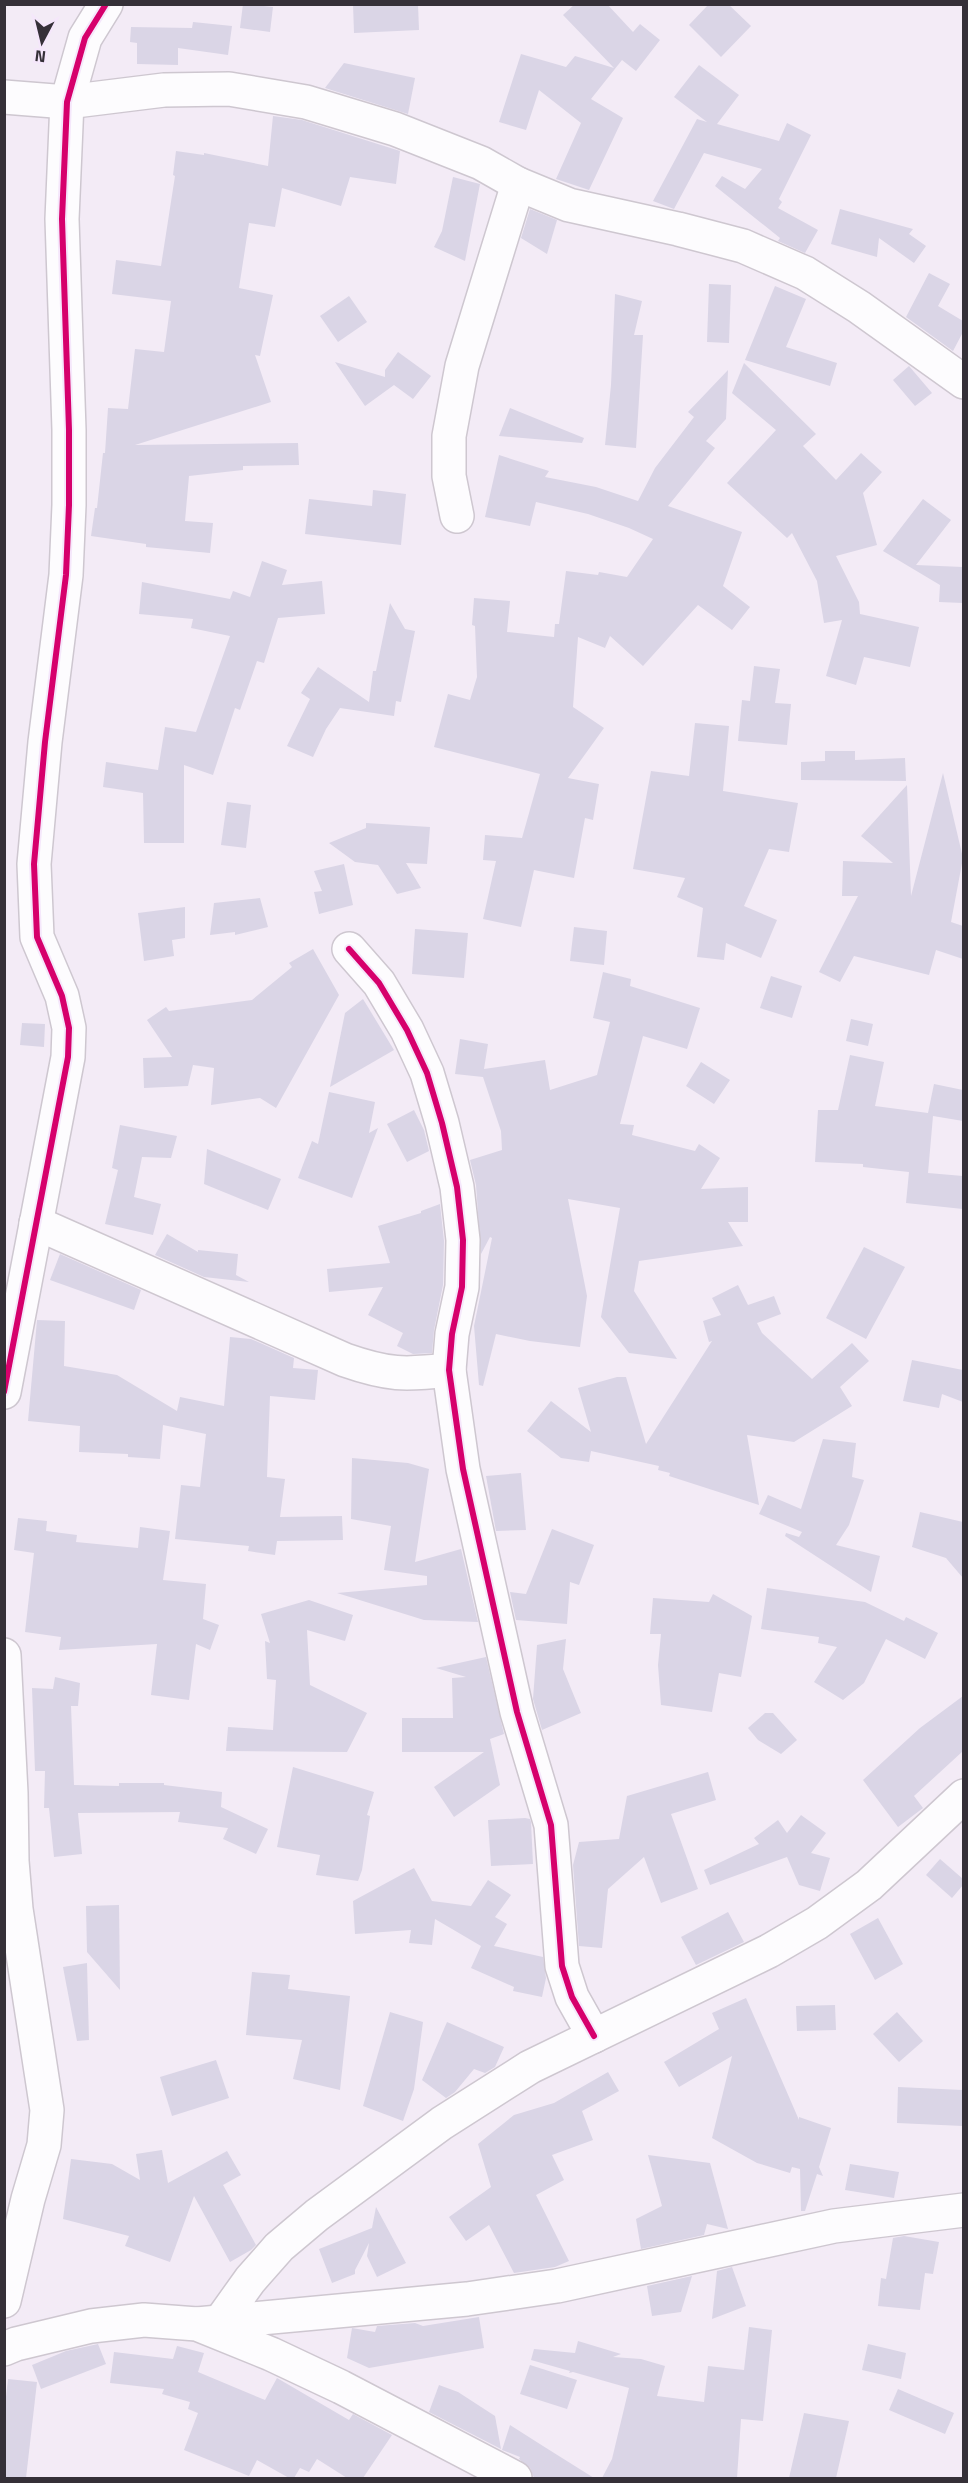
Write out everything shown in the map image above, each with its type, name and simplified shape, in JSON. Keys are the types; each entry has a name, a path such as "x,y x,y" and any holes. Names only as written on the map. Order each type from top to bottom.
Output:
{"street":[{"path":"4,1392 68,1057 69,1028 62,996 38,937 34,864 45,742 66,575 69,430 62,219 67,102 86,38 106,4"},
{"path":"4,98 67,102 164,90 218,89 306,102 406,134 481,163 518,184 569,205 678,228 743,246 806,273 859,307 963,382"},
{"path":"457,516 449,476 449,436 460,378 518,184"},
{"path":"349,949 379,983 407,1030 427,1073 455,1176 464,1240 462,1287 452,1334 449,1370 463,1469 517,1712 551,1825 562,1966 572,1997 594,2036"},
{"path":"36,1223 345,1360 378,1372 406,1374 449,1370"},
{"path":"4,1655 8,1704 13,1873 47,2110 44,2145 28,2199 4,2301"},
{"path":"209,2323 279,2247 317,2215 482,2096 530,2067 769,1951 817,1923 869,1885 963,1796"},
{"path":"4,2349 15,2344 91,2326 144,2320 209,2323 467,2299 534,2289 834,2226 963,2210"},
{"path":"209,2323 341,2387 515,2478"}],"building":[{"path":"243,4 273,7 270,32 240,28"},
{"path":"353,4 418,4 419,30 354,33"},
{"path":"575,4 607,4 633,32 640,24 660,40 636,71 622,60 591,99 623,118 589,190 556,179 581,123 539,90 526,130 499,122 521,54 566,67 575,56 614,68 563,15"},
{"path":"709,4 728,4 751,26 721,57 689,25"},
{"path":"193,22 232,26 228,55 178,48 178,65 137,64 137,43 130,42 131,27 192,28"},
{"path":"344,63 415,78 408,114 325,88"},
{"path":"699,65 739,95 717,124 779,141 787,123 811,135 779,199 782,202 778,208 818,230 805,253 778,241 780,238 715,186 722,176 745,189 762,169 704,153 674,209 653,201 697,119 707,122 674,97"},
{"path":"273,116 302,120 400,151 396,184 350,177 341,206 282,188 275,227 249,223 239,288 273,295 260,356 255,355 271,402 135,445 298,443 299,465 243,466 243,470 189,476 185,521 213,523 210,553 146,547 146,544 91,536 95,508 97,508 103,453 105,453 108,408 128,409 135,349 164,352 171,301 112,294 116,260 161,266 175,176 173,175 176,151 204,155 204,153 268,166"},
{"path":"453,177 480,184 465,261 434,247 442,231"},
{"path":"530,209 557,220 547,254 521,238"},
{"path":"840,209 913,229 909,234 926,246 914,263 879,238 877,257 831,244"},
{"path":"929,273 950,284 938,306 963,321 963,332 953,351 906,317"},
{"path":"709,284 731,285 729,343 707,342"},
{"path":"775,286 806,299 786,347 837,363 830,386 745,360"},
{"path":"615,294 642,301 634,335 643,335 636,448 605,445 611,385"},
{"path":"349,296 367,322 338,342 320,316"},
{"path":"398,352 431,376 413,399 394,385 365,406 335,362 385,377 385,370"},
{"path":"744,363 816,434 803,446 836,480 861,453 882,472 863,493 877,545 836,556 859,602 860,614 919,627 910,667 864,657 856,685 826,676 842,620 824,623 817,581 792,533 787,538 727,483 776,430 732,393"},
{"path":"909,366 932,393 915,406 893,380"},
{"path":"728,370 726,419 706,441 715,448 668,506 742,532 723,586 750,607 732,630 698,605 643,666 610,636 605,648 578,637 573,707 604,728 568,778 599,784 593,820 585,818 574,878 534,870 521,927 483,919 496,861 483,860 485,835 522,838 540,774 434,747 448,694 470,700 477,677 475,626 472,625 474,598 510,601 507,632 554,637 555,624 559,624 566,571 598,575 599,572 627,577 653,539 588,514 536,502 530,526 485,517 499,455 549,471 545,477 596,487 638,501 655,468 694,417 688,412"},
{"path":"510,408 584,438 582,443 499,436"},
{"path":"373,490 406,494 401,545 305,534 309,499 372,506"},
{"path":"923,499 951,520 916,565 963,567 963,603 939,602 940,585 883,551"},
{"path":"262,561 287,570 282,585 322,581 325,614 278,618 264,663 257,661 240,710 235,708 213,775 184,765 184,843 144,843 143,793 103,787 106,762 158,770 165,727 196,732 230,636 191,628 193,619 139,614 142,582 230,599 233,591 250,597"},
{"path":"390,603 405,629 415,631 401,702 396,701 394,716 340,708 326,729 313,757 287,746 310,699 301,693 318,667 369,702 373,671 376,671"},
{"path":"754,666 780,669 775,703 791,704 787,745 738,741 742,700 750,701"},
{"path":"695,723 729,726 723,791 798,803 789,852 769,849 744,906 777,920 761,958 726,943 724,960 697,957 703,908 677,897 685,878 633,869 651,771 689,776"},
{"path":"825,751 855,751 855,760 905,758 906,781 801,780 801,762 825,761"},
{"path":"943,773 963,858 951,922 963,926 963,959 936,950 929,975 854,956 840,982 819,972 858,896 842,896 843,861 893,863 861,836 907,785 911,896"},
{"path":"227,802 251,805 246,848 221,845"},
{"path":"366,823 430,827 427,864 406,863 421,888 397,894 378,865 355,862 329,843 366,828"},
{"path":"344,864 353,905 319,914 314,892 322,891 314,871"},
{"path":"260,898 268,927 235,935 235,932 210,935 214,903"},
{"path":"185,907 185,938 172,940 174,956 144,961 138,913"},
{"path":"574,927 607,931 604,965 570,961"},
{"path":"415,929 468,933 464,978 412,974"},
{"path":"313,949 339,995 276,1108 260,1098 211,1105 214,1068 193,1065 188,1086 144,1088 143,1058 172,1057 147,1020 166,1007 169,1011 252,1000 292,967 289,963"},
{"path":"603,972 631,979 630,986 700,1008 687,1049 643,1036 620,1124 634,1125 632,1135 695,1151 699,1144 720,1158 701,1189 748,1187 748,1222 728,1222 743,1246 639,1261 634,1291 677,1359 629,1353 601,1317 620,1208 568,1199 587,1296 580,1347 496,1334 483,1386 479,1385 474,1326 492,1238 490,1237 481,1254 476,1185 470,1160 502,1150 501,1131 483,1077 455,1074 460,1039 488,1044 484,1069 545,1060 550,1090 597,1075 610,1022 593,1018"},
{"path":"771,976 802,986 792,1018 760,1008"},
{"path":"363,999 394,1050 330,1087 345,1013"},
{"path":"851,1019 873,1024 868,1046 846,1041"},
{"path":"22,1023 45,1024 44,1047 20,1045"},
{"path":"850,1055 884,1062 875,1106 928,1113 934,1084 963,1090 963,1121 933,1116 928,1173 963,1176 963,1209 906,1203 909,1172 863,1167 863,1164 815,1162 818,1110 838,1110"},
{"path":"701,1062 730,1080 714,1104 686,1086"},
{"path":"329,1092 375,1102 369,1133 378,1128 352,1198 298,1178 312,1141 318,1144"},
{"path":"414,1110 424,1130 429,1151 407,1162 387,1124"},
{"path":"120,1125 177,1136 171,1158 142,1157 134,1197 161,1204 153,1235 105,1224 118,1170 112,1168"},
{"path":"207,1149 281,1179 268,1210 204,1184"},
{"path":"440,1204 444,1241 443,1285 432,1353 413,1354 397,1346 403,1333 368,1315 383,1287 329,1292 327,1269 390,1263 378,1226 421,1213 421,1211"},
{"path":"167,1234 198,1252 198,1250 238,1254 236,1275 249,1282 204,1277 155,1255"},
{"path":"864,1247 905,1267 866,1339 826,1318"},
{"path":"60,1254 141,1290 134,1310 50,1280"},
{"path":"738,1285 748,1305 774,1296 781,1314 757,1323 762,1333 812,1379 852,1343 869,1361 840,1387 852,1406 794,1442 747,1435 759,1505 669,1476 670,1473 658,1470 659,1466 591,1451 589,1462 561,1458 527,1431 551,1401 591,1432 578,1388 617,1377 626,1377 646,1444 712,1341 709,1342 703,1321 721,1315 712,1298"},
{"path":"37,1320 65,1321 64,1366 117,1375 177,1411 180,1397 224,1406 230,1337 251,1339 294,1358 293,1368 318,1370 315,1400 270,1396 267,1477 285,1479 280,1517 342,1516 343,1540 277,1541 275,1555 248,1551 249,1546 175,1539 181,1485 200,1487 206,1434 163,1425 160,1459 128,1457 128,1454 79,1452 80,1426 28,1421"},
{"path":"912,1360 963,1370 963,1402 942,1394 939,1408 903,1401"},
{"path":"823,1439 856,1443 852,1477 864,1480 849,1525 836,1545 880,1556 871,1592 785,1536 786,1533 799,1537 802,1532 759,1514 768,1495 801,1509"},
{"path":"352,1458 408,1463 429,1469 415,1562 461,1549 478,1622 424,1620 337,1593 427,1585 427,1576 384,1570 391,1526 351,1519"},
{"path":"521,1473 526,1530 496,1531 486,1476"},
{"path":"920,1512 963,1522 963,1578 946,1558 912,1547"},
{"path":"18,1518 47,1521 46,1531 77,1535 76,1542 138,1548 140,1527 170,1531 163,1580 206,1584 203,1619 219,1625 210,1650 196,1644 189,1700 151,1695 157,1644 59,1650 61,1637 25,1632 34,1553 14,1550"},
{"path":"552,1529 594,1545 579,1585 570,1582 567,1624 516,1620 510,1592 526,1594"},
{"path":"767,1588 865,1602 904,1621 906,1617 938,1633 925,1659 886,1639 864,1683 843,1700 814,1682 837,1647 818,1643 819,1637 761,1629"},
{"path":"713,1594 752,1616 741,1677 719,1673 712,1712 661,1705 658,1665 661,1634 650,1634 653,1598 709,1602"},
{"path":"309,1600 353,1615 345,1641 307,1630 310,1685 367,1713 347,1752 226,1751 228,1727 273,1730 276,1680 267,1679 265,1641 270,1643 261,1614"},
{"path":"566,1639 563,1669 581,1713 542,1730 533,1699 537,1645"},
{"path":"486,1657 504,1734 490,1739 500,1785 454,1817 434,1787 484,1752 402,1752 402,1718 453,1718 452,1678 466,1677 436,1668"},
{"path":"55,1677 80,1683 78,1706 71,1706 74,1785 119,1786 119,1783 164,1783 164,1785 222,1792 221,1807 268,1829 256,1854 223,1839 228,1828 178,1822 180,1812 78,1813 82,1854 54,1857 49,1808 44,1808 45,1771 35,1771 32,1688 53,1689"},
{"path":"963,1696 963,1751 914,1796 923,1808 898,1827 863,1780 920,1728"},
{"path":"765,1713 773,1713 797,1740 781,1754 758,1740 748,1728"},
{"path":"293,1767 374,1792 367,1815 370,1816 362,1870 358,1881 316,1875 320,1855 277,1847"},
{"path":"708,1772 716,1800 671,1814 698,1889 661,1903 644,1857 608,1889 602,1948 579,1946 573,1865 579,1842 619,1839 627,1796"},
{"path":"801,1815 826,1833 811,1853 830,1858 820,1891 799,1885 787,1857 710,1885 704,1870 759,1844 754,1838 778,1820 787,1833"},
{"path":"530,1819 531,1822 533,1864 491,1866 488,1820"},
{"path":"940,1859 963,1879 963,1885 952,1898 926,1875"},
{"path":"414,1868 432,1901 471,1906 488,1880 511,1895 495,1917 507,1924 494,1946 543,1957 546,1978 542,1997 513,1991 514,1987 471,1968 481,1946 435,1919 432,1945 409,1943 411,1930 355,1934 353,1901"},
{"path":"119,1905 120,1990 87,1952 86,1906"},
{"path":"728,1912 744,1942 696,1965 681,1937"},
{"path":"878,1918 903,1964 875,1980 850,1934"},
{"path":"87,1963 89,2040 77,2041 63,1967"},
{"path":"252,1972 290,1975 288,1989 350,1996 340,2090 293,2079 302,2040 246,2035"},
{"path":"746,1998 799,2120 799,2117 831,2128 819,2167 823,2176 817,2174 805,2211 801,2211 800,2169 792,2167 790,2173 757,2163 712,2138 732,2056 679,2087 664,2062 719,2029 712,2013"},
{"path":"835,2005 836,2030 797,2031 796,2006"},
{"path":"390,2012 423,2022 414,2089 403,2121 363,2106"},
{"path":"897,2012 923,2041 899,2062 873,2034"},
{"path":"447,2022 504,2047 495,2067 485,2073 474,2069 455,2092 446,2098 422,2080"},
{"path":"216,2060 229,2098 172,2116 160,2077"},
{"path":"608,2072 619,2091 582,2111 593,2140 552,2155 564,2180 536,2195 569,2261 555,2267 514,2273 489,2225 466,2241 449,2217 491,2187 478,2144 514,2115 554,2103"},
{"path":"898,2087 963,2090 963,2126 897,2123"},
{"path":"162,2150 168,2183 227,2151 241,2175 223,2185 256,2245 251,2250 230,2262 194,2196 170,2262 125,2246 129,2236 63,2219 71,2159 112,2164 140,2180 136,2154"},
{"path":"648,2155 710,2163 728,2229 707,2224 704,2235 641,2249 636,2219 662,2206"},
{"path":"850,2164 899,2172 894,2198 845,2190"},
{"path":"376,2207 406,2263 377,2277 367,2256 369,2243 355,2274 332,2283 319,2249 372,2228"},
{"path":"904,2236 939,2242 933,2274 925,2273 920,2310 878,2306 881,2278 886,2279 893,2238"},
{"path":"732,2267 746,2306 712,2319 717,2271"},
{"path":"692,2276 681,2312 652,2316 647,2286"},
{"path":"479,2317 484,2348 369,2368 347,2358 352,2328 375,2332 377,2326 415,2323 423,2326"},
{"path":"749,2327 772,2330 763,2421 741,2419 737,2478 602,2478 612,2459 629,2388 573,2372 569,2373 570,2371 531,2360 534,2349 575,2353 578,2341 621,2354 613,2357 641,2359 665,2366 657,2396 704,2402 708,2366 744,2370"},
{"path":"98,2344 106,2364 41,2389 32,2365 66,2351"},
{"path":"868,2344 906,2353 901,2379 862,2370"},
{"path":"177,2346 204,2353 198,2372 265,2400 277,2378 349,2420 353,2414 392,2435 363,2478 347,2478 317,2459 309,2472 300,2468 294,2478 289,2478 257,2460 249,2476 184,2450 198,2413 188,2409 190,2402 162,2394 164,2389 110,2383 114,2352 173,2359"},
{"path":"530,2365 577,2380 567,2409 520,2394"},
{"path":"8,2379 37,2382 26,2478 4,2478 4,2414"},
{"path":"439,2385 458,2392 495,2416 501,2449 429,2412"},
{"path":"898,2389 954,2413 945,2434 889,2410"},
{"path":"804,2413 849,2421 836,2478 789,2478"},
{"path":"510,2425 594,2478 534,2478 530,2468 519,2459 520,2457 502,2450"}],"cycle path":[{"path":"4,1392 68,1057 69,1028 62,996 37,937 34,864 45,742 66,575 69,430 62,219 67,102 85,38 106,4"},
{"path":"349,949 379,983 407,1030 427,1073 457,1187 463,1240 462,1287 452,1334 449,1370 463,1469 517,1712 551,1825 562,1966 572,1997 594,2036"}]}
